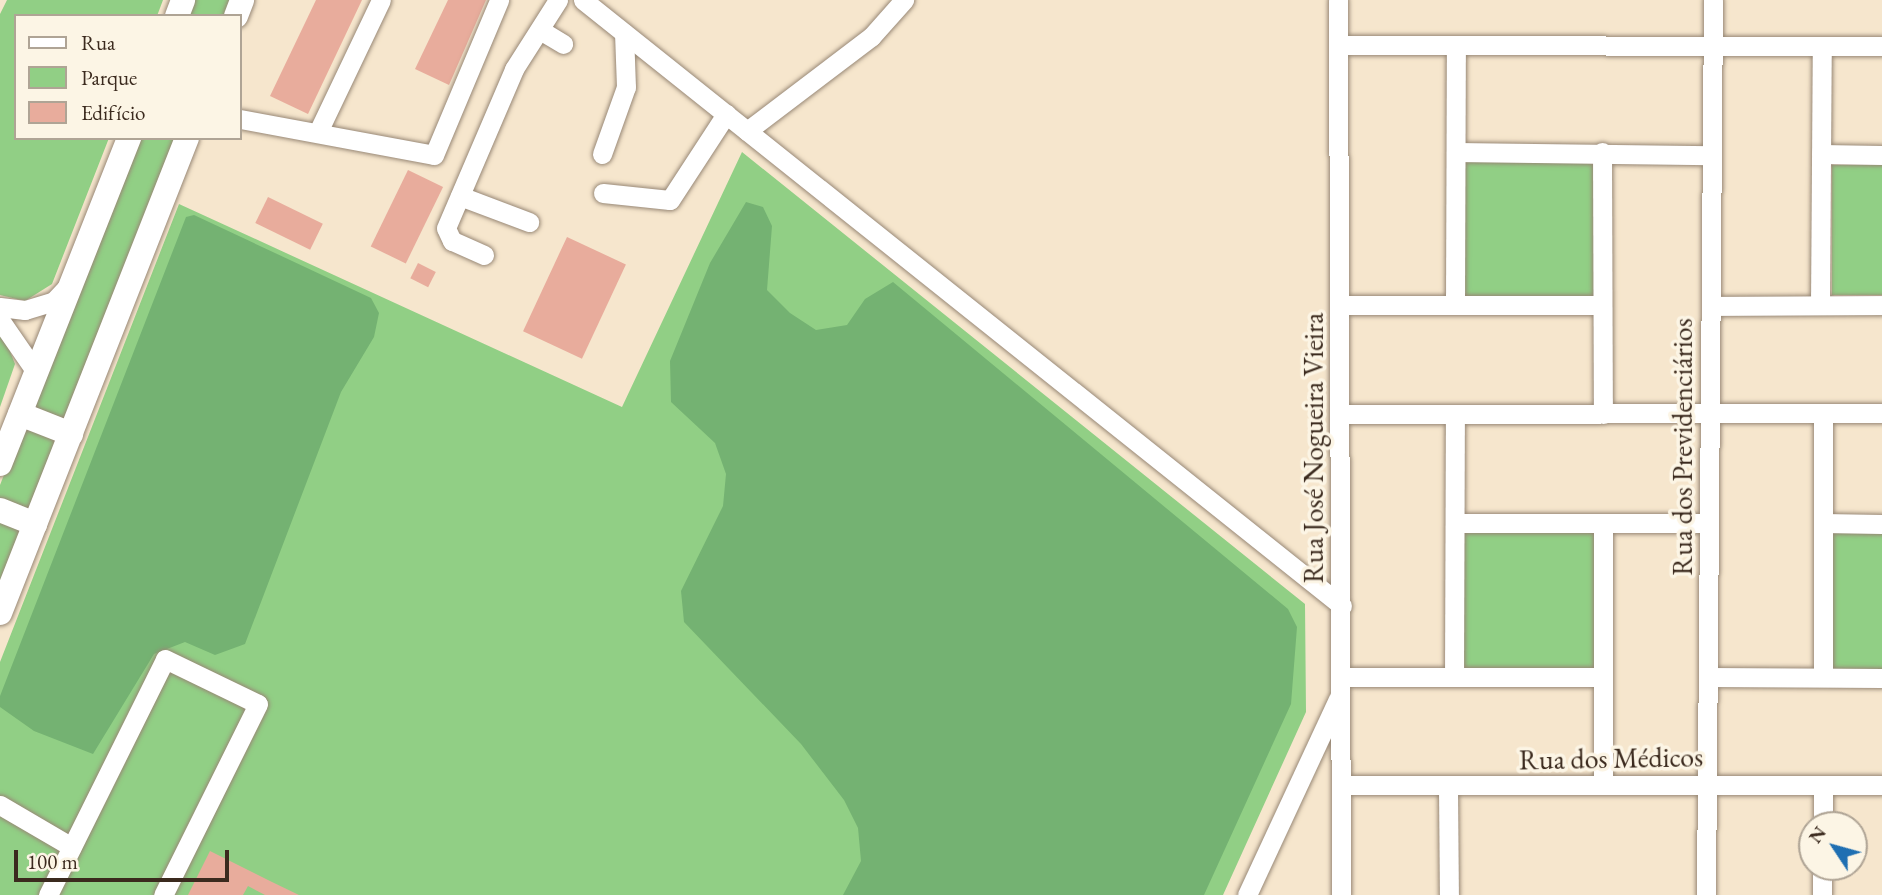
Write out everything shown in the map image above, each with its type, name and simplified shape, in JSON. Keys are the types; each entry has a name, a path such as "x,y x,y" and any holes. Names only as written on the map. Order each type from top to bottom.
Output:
{"main road":[{"path":"0,464 128,140"},
{"path":"0,613 186,140"},
{"path":"20,414 71,434"},
{"path":"0,510 35,524"}],"street":[{"path":"318,132 381,0"},
{"path":"242,120 296,134 318,132 434,155 499,0"},
{"path":"484,255 448,236 460,197 514,69 558,0"},
{"path":"583,0 1342,606"},
{"path":"747,131 871,37 904,0"},
{"name":"Rua José Nogueira Vieira","path":"1338,0 1342,414 1340,895"},
{"name":"Rua dos Previdenciários","path":"1706,895 1713,0"},
{"path":"540,30 563,44"},
{"path":"602,154 625,87 624,33"},
{"path":"1339,45 1882,46"},
{"path":"1455,305 1456,46"},
{"path":"1820,306 1822,46"},
{"path":"603,193 670,200 726,114"},
{"path":"1456,152 1712,155"},
{"path":"1602,152 1603,414"},
{"path":"1821,154 1882,155"},
{"path":"460,197 529,222"},
{"path":"0,307 25,310 54,301 72,282"},
{"path":"1341,305 1602,305"},
{"path":"1711,306 1882,305"},
{"path":"0,320 36,372"},
{"path":"1823,677 1824,413"},
{"path":"1342,414 1882,413"},
{"path":"1454,677 1455,414"},
{"path":"1455,523 1709,523"},
{"path":"1603,523 1604,785"},
{"path":"1823,523 1882,524"},
{"path":"48,895 165,659 258,704 163,895"},
{"path":"1247,895 1341,685 1454,677 1603,677"},
{"path":"1708,677 1882,678"},
{"name":"Rua dos Médicos","path":"1341,785 1448,788 1882,785"},
{"path":"1822,811 1823,785"},
{"path":"1448,788 1449,895"},
{"path":"1,807 72,847"}],"green space":[{"path":"7,0 163,0 158,14 14,14 14,140 108,140 52,284 25,301 0,295 0,14"},
{"path":"191,0 233,0 228,14 186,14"},
{"path":"137,140 178,140 0,591 0,485"},
{"path":"742,152 1305,604 1306,712 1223,895 0,895 0,662 179,204 622,407"},
{"path":"1463,160 1594,160 1594,297 1463,297"},
{"path":"1832,165 1882,165 1882,295 1832,295"},
{"path":"746,202 763,207 772,226 767,290 790,313 816,330 847,325 865,299 893,282 1288,609 1297,627 1291,704 1204,895 843,895 861,861 858,828 844,800 801,744 684,622 681,591 723,506 726,474 715,443 671,402 670,361 710,263"},
{"path":"194,215 371,298 379,313 374,337 341,392 245,644 215,655 185,642 154,654 93,754 34,731 0,707 0,696 186,217"},
{"path":"0,326 15,364 0,407"},
{"path":"1830,531 1882,531 1882,670 1830,670"},
{"path":"1464,532 1594,532 1594,668 1464,668"}],"building":[{"path":"316,0 362,0 308,114 270,96"},
{"path":"448,0 486,0 449,85 415,69"},
{"path":"408,170 443,187 406,263 371,246"},
{"path":"268,197 323,224 310,250 255,223"},
{"path":"567,237 626,264 582,359 523,331"},
{"path":"418,263 436,272 428,287 410,278"},
{"path":"210,851 299,895 265,895 248,886 243,895 188,895"}]}
